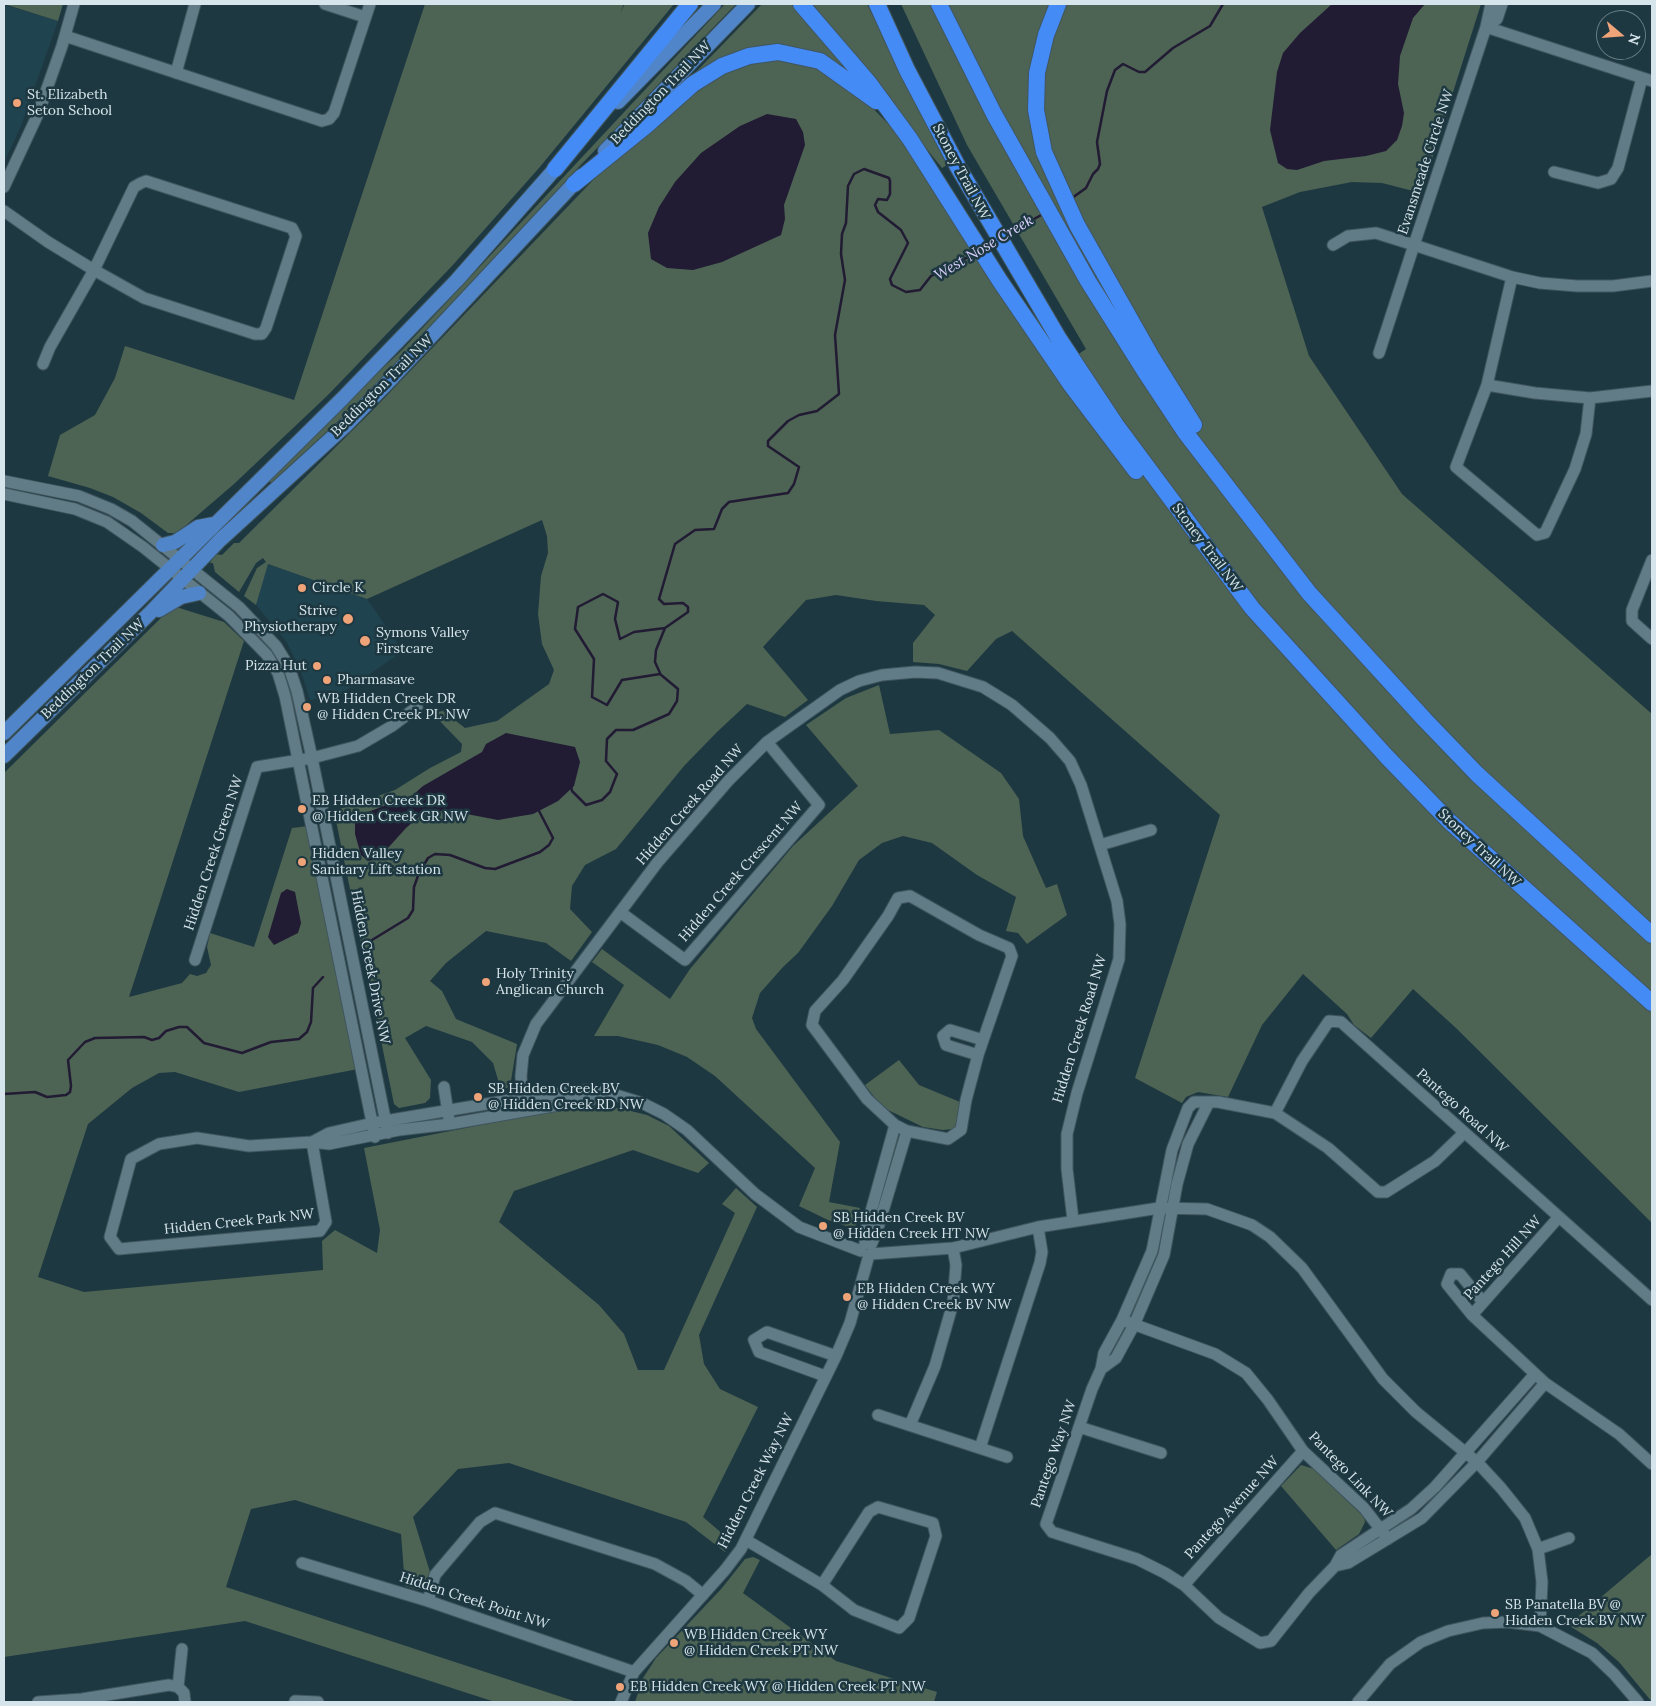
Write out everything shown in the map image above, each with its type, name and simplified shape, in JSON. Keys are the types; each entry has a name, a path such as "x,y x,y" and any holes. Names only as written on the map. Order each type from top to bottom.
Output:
{"highway":[{"path":"554,168 690,4"},
{"path":"801,4 863,76 910,139 1000,281 1071,385 1207,565 1252,608"},
{"name":"Stoney Trail NW","path":"877,4 907,70 982,212 1059,339 1116,425 1252,608 1386,757 1450,821 1652,1003"},
{"path":"939,4 1034,187 1062,236 1120,333 1185,432 1303,584 1424,720 1477,774 1652,935"},
{"path":"1058,4 1040,56 1036,91 1040,136 1053,177 1077,226 1151,356 1200,436 1303,584"},
{"path":"574,184 647,125 693,84 722,66 749,56 778,52 820,61 872,100 884,105"}],"main road":[{"name":"Beddington Trail NW","path":"4,733 342,399 457,280 554,168 714,4"},
{"name":"Beddington Trail NW","path":"4,756 149,614 187,574 392,378 574,184 748,4"},
{"path":"163,545 175,542 198,527 214,524"},
{"path":"149,614 181,597 199,593"}],"street":[{"path":"4,186 30,133 65,36 74,4"},
{"path":"176,73 196,4"},
{"path":"325,4 365,17"},
{"path":"65,36 322,121 334,113 370,4"},
{"name":"Evansmeade Circle NW","path":"1491,4 1486,27 1414,244 1512,277 1540,283 1613,286 1652,281"},
{"name":"Evansmeade Circle NW","path":"1486,27 1497,18 1502,4"},
{"path":"1486,27 1647,79 1618,168 1611,179 1598,183 1554,172"},
{"path":"4,211 94,270 144,298 262,334 266,328 296,236 292,228 146,181 134,188 94,270 50,347 43,364"},
{"path":"1333,245 1348,236 1369,233 1414,244 1379,353"},
{"path":"1512,277 1487,385 1456,467 1537,535 1545,533 1575,470 1586,434 1590,398"},
{"path":"1487,385 1535,394 1590,398 1652,391"},
{"path":"4,481 79,496 110,509 132,522 163,545 174,564"},
{"path":"4,494 75,509 107,522 174,564"},
{"path":"1652,560 1632,610 1632,621 1652,639"},
{"name":"Hidden Creek Drive NW","path":"174,564 260,627 276,646 289,667 297,691 312,758 387,1127"},
{"name":"Hidden Creek Drive NW","path":"187,574 199,593 246,631 267,654 278,673 299,760 375,1137"},
{"path":"278,673 289,667"},
{"name":"Hidden Creek Road NW","path":"523,1104 523,1055 536,1024 658,863 729,780 767,742 822,702 859,681 882,675 915,672 955,677 982,687 1012,705 1050,738 1070,761 1081,785 1118,909 1120,924 1119,959 1076,1093 1067,1134 1067,1169 1073,1220"},
{"path":"299,760 358,746 392,726 417,707"},
{"name":"Hidden Creek Crescent NW","path":"620,912 684,960 819,805 767,742"},
{"name":"Hidden Creek Green NW","path":"195,960 257,767 299,760"},
{"path":"1100,845 1151,830"},
{"path":"318,855 331,851"},
{"path":"910,896 980,935 1009,948 1012,956 983,1040 966,1100 961,1130 948,1139 907,1131 895,1125 866,1099 812,1025 815,1011 843,980 888,916 898,898 910,896"},
{"name":"Pantego Road NW","path":"1275,1113 1302,1061 1329,1021 1341,1022 1558,1218 1652,1300"},
{"path":"978,1055 946,1045 943,1036 950,1030 983,1040"},
{"path":"444,1087 449,1118"},
{"path":"312,1142 329,1133 373,1124 387,1127 523,1104 616,1096 642,1103 664,1114 686,1130 775,1211 798,1227 845,1244 867,1249 895,1252 953,1248 1073,1220 1159,1208 1207,1208 1252,1225 1270,1237 1302,1268 1382,1379 1416,1412 1477,1462 1525,1518 1538,1549 1542,1582 1540,1626"},
{"name":"Pantego Way NW","path":"1102,1369 1116,1358 1134,1325 1164,1255 1172,1208 1188,1144 1209,1102 1194,1102 1188,1108 1172,1150 1152,1251 1122,1320 1104,1353 1102,1369 1079,1426 1046,1524 1052,1532 1137,1558 1165,1572 1184,1585 1219,1618 1260,1643 1272,1641 1308,1593 1335,1566 1340,1555 1423,1498 1540,1378"},
{"path":"1209,1102 1275,1113 1328,1148 1378,1192 1386,1192 1436,1161 1464,1132"},
{"name":"Hidden Creek Way NW","path":"621,1702 634,1672 725,1570 746,1540 836,1356 850,1323 867,1249 865,1233 895,1125"},
{"path":"312,1142 329,1144 375,1137 387,1127"},
{"name":"Hidden Creek Way NW","path":"867,1249 877,1231 907,1131"},
{"name":"Hidden Creek Park NW","path":"197,1138 249,1146 312,1142 326,1222 320,1231 119,1249 110,1237 131,1159 159,1144 197,1138"},
{"name":"Pantego Hill NW","path":"1540,1378 1472,1315 1558,1218"},
{"path":"980,1448 1040,1264 1042,1252 1038,1227"},
{"path":"910,1425 935,1366 954,1303 956,1265 953,1248"},
{"path":"1472,1315 1447,1284 1450,1274 1460,1274 1483,1302"},
{"name":"Pantego Link NW","path":"1122,1320 1215,1354 1246,1373 1268,1400 1303,1451 1345,1488 1381,1527 1388,1539"},
{"path":"825,1376 759,1352 754,1340 767,1332 836,1356"},
{"path":"1540,1378 1619,1434 1652,1464"},
{"name":"Pantego Way NW","path":"1335,1566 1348,1563 1422,1518 1477,1462 1540,1378"},
{"path":"878,1415 1007,1457"},
{"path":"1079,1426 1161,1452"},
{"name":"Pantego Avenue NW","path":"1184,1585 1303,1451"},
{"path":"746,1540 822,1585 854,1610 899,1628 909,1618 936,1536 933,1523 878,1507 869,1512 822,1585"},
{"path":"428,1600 435,1575 480,1522 496,1513 655,1564 686,1581 703,1595"},
{"path":"1538,1549 1569,1538"},
{"name":"Hidden Creek Point NW","path":"302,1564 428,1600 634,1672"},
{"path":"1358,1702 1390,1664 1421,1642 1448,1630 1483,1623 1500,1622 1540,1626 1592,1653 1614,1674 1638,1702"},
{"path":"178,1687 181,1674 182,1649"},
{"path":"38,1702 82,1701 169,1685 178,1687 184,1693 185,1702"},
{"path":"295,1701 318,1702"}],"shaded area":[{"path":"1332,4 1425,4 1413,18 1400,56 1398,84 1404,113 1402,126 1397,140 1386,151 1366,156 1324,161 1297,170 1287,169 1278,163 1270,130 1277,72 1283,53 1300,33"},
{"name":"St. Elizabeth Seton School","path":"4,5 58,21 21,126 4,163"},
{"path":"767,114 796,119 803,132 805,145 784,205 785,219 781,235 722,262 693,270 667,268 651,259 648,233 659,207 675,182 701,153 740,126"},
{"path":"267,564 367,599 403,651 341,694 310,700 300,669 286,641 256,605"},
{"path":"506,733 575,747 580,762 574,786 558,801 533,814 498,820 446,810 422,814 406,828 378,859 368,861 361,855 355,834 355,823 360,815 413,795 423,786 482,752 486,744"},
{"path":"287,889 295,892 301,923 298,933 274,945 268,937 281,893"}],"green space":[{"path":"4,4 63,4 58,21"},
{"path":"425,4 624,4 620,13 625,4 674,4 539,168 452,266 328,395 234,484 177,533 168,533 141,513 113,497 48,476 60,435 95,415 115,378 125,346 294,400"},
{"path":"725,4 736,4 574,172 362,399 271,483 269,480 303,443 402,350"},
{"path":"762,4 791,4 842,64 840,67 791,49 691,77"},
{"path":"810,4 867,4 947,165 942,168"},
{"path":"901,4 1481,4 1421,193 1382,183 1352,182 1300,192 1262,207 1309,356 1402,494 1652,714 1652,1223 1456,1028 1413,989 1371,1038 1354,1025 1347,1014 1303,974 1262,1025 1228,1097 1198,1092 1186,1097 1182,1103 1135,1078 1220,815 1012,631 996,639 967,671 939,664 913,662 913,643 935,615 924,605 836,595 806,600 763,647 808,700 785,717 747,704 684,766 616,849 585,865 572,886 570,909 592,932 571,961 546,943 486,931 446,963 430,981 442,991 456,1019 517,1044 510,1087 501,1090 493,1063 472,1042 426,1026 405,1038 431,1080 430,1098 425,1103 399,1108 394,1104 334,811 395,790 430,768 461,752 462,744 432,713 443,711 465,728 497,721 549,684 554,670 542,644 538,614 541,576 548,553 547,536 542,520 367,599 268,564 256,605 244,596 257,568 266,562 263,558 256,563 239,592 215,572 213,563 210,563 215,554 222,555 234,543 239,543 370,413 596,177 696,89 732,67 767,59 811,64 860,95 896,132 942,195 964,240 989,269 1053,371 1086,349 967,145"},
{"path":"173,606 224,622 244,641 129,997 182,983 190,974 197,976 206,973 211,965 207,947 210,933 254,947 292,828 308,826 358,1069 239,1092 175,1072 159,1073 132,1088 88,1124 38,1277 84,1292 323,1270 322,1241 335,1230 377,1253 380,1230 364,1148 577,1106 619,1108 647,1115 669,1126 709,1163 698,1173 633,1150 514,1191 499,1222 599,1305 624,1334 638,1370 664,1370 735,1213 722,1204 736,1188 757,1207 699,1335 704,1364 720,1389 758,1407 703,1517 732,1542 725,1552 686,1522 509,1463 458,1469 413,1517 430,1572 423,1587 418,1590 405,1586 401,1534 295,1500 251,1509 226,1587 577,1702 495,1702 245,1621 4,1657 4,773"},
{"path":"879,685 890,734 939,730 1001,773 1019,799 1023,836 1046,888 1057,884 1067,915 1027,944 1018,933 1006,931 1016,897 977,875 932,843 903,836 882,843 859,860 832,906 798,953 760,993 752,1018 756,1029 840,1142 829,1202 860,1208 856,1226 852,1228 828,1220 799,1206 815,1168 715,1076 687,1057 658,1045 618,1036 594,1036 624,985 592,962 602,949 670,999 690,969 793,846 858,786 806,725 846,698"},
{"path":"899,1060 919,1085 960,1102 956,1126 953,1129 943,1130 923,1127 888,1110 875,1098 865,1085"},
{"path":"1301,1465 1314,1469 1364,1517 1365,1522 1359,1534 1336,1550 1281,1486"},
{"path":"1652,1554 1652,1702 1619,1662 1597,1643 1568,1625"},
{"path":"753,1557 760,1560 743,1593 836,1661 937,1692 934,1702 635,1702 643,1678 656,1658 722,1588 745,1559"}],"waterway":[{"name":"West Nose Creek","path":"1072,198 1086,188 1100,164 1097,142 1107,91 1115,70 1123,64 1139,72 1145,72 1173,48 1210,26 1223,4"},
{"name":"West Nose Creek","path":"571,786 572,791 586,805 602,800 610,792 617,774 606,761 607,739 616,730 633,730 669,714 677,701 678,689 660,674 622,680 607,705 592,697 594,659 575,629 578,607 603,594 618,602 615,619 620,639 634,632 665,628 688,612 688,607 683,603 664,604 659,599 675,544 695,530 714,529 722,509 729,502 788,493 794,484 799,467 768,446 768,441 788,421 799,415 817,411 839,394 835,335 845,280 841,254 842,234 846,223 848,186 854,174 864,169 889,178 890,194 887,200 878,199 875,205 878,212 901,230 908,243 890,279 892,285 906,292 920,290 931,276 976,253"},
{"name":"West Nose Creek","path":"1004,236 1043,214"},
{"name":"West Nose Creek","path":"985,248 995,242"},
{"name":"West Nose Creek","path":"660,673 655,662 656,650 665,628"},
{"name":"West Nose Creek","path":"372,940 408,918 413,910 414,887 419,873 428,858 435,854 450,855 485,868 495,869 540,852 549,845 553,838 538,809"},
{"name":"West Nose Creek","path":"4,1094 35,1092 47,1097 66,1095 70,1092 71,1086 68,1060 85,1042 95,1038 144,1037 152,1040 159,1038 166,1031 187,1027 204,1043 242,1053 271,1042 299,1039 307,1032 311,1022 313,988 323,977"}],"place":[{"name":"St. Elizabeth Seton School","path":"17,103"},
{"name":"Circle K","path":"302,588"},
{"name":"Strive Physiotherapy","path":"348,619"},
{"name":"Symons Valley Firstcare","path":"365,641"},
{"name":"Pizza Hut","path":"317,666"},
{"name":"Pharmasave","path":"327,680"},
{"name":"WB Hidden Creek DR @ Hidden Creek PL NW","path":"307,707"},
{"name":"EB Hidden Creek DR @ Hidden Creek GR NW","path":"302,809"},
{"name":"Hidden Valley Sanitary Lift station","path":"302,862"},
{"name":"Holy Trinity Anglican Church","path":"486,982"},
{"name":"SB Hidden Creek BV @ Hidden Creek RD NW","path":"478,1097"},
{"name":"SB Hidden Creek BV @ Hidden Creek HT NW","path":"823,1226"},
{"name":"EB Hidden Creek WY @ Hidden Creek BV NW","path":"847,1297"},
{"name":"SB Panatella BV @ Hidden Creek BV NW","path":"1495,1613"},
{"name":"WB Hidden Creek WY @ Hidden Creek PT NW","path":"674,1643"},
{"name":"EB Hidden Creek WY @ Hidden Creek PT NW","path":"620,1687"}]}
